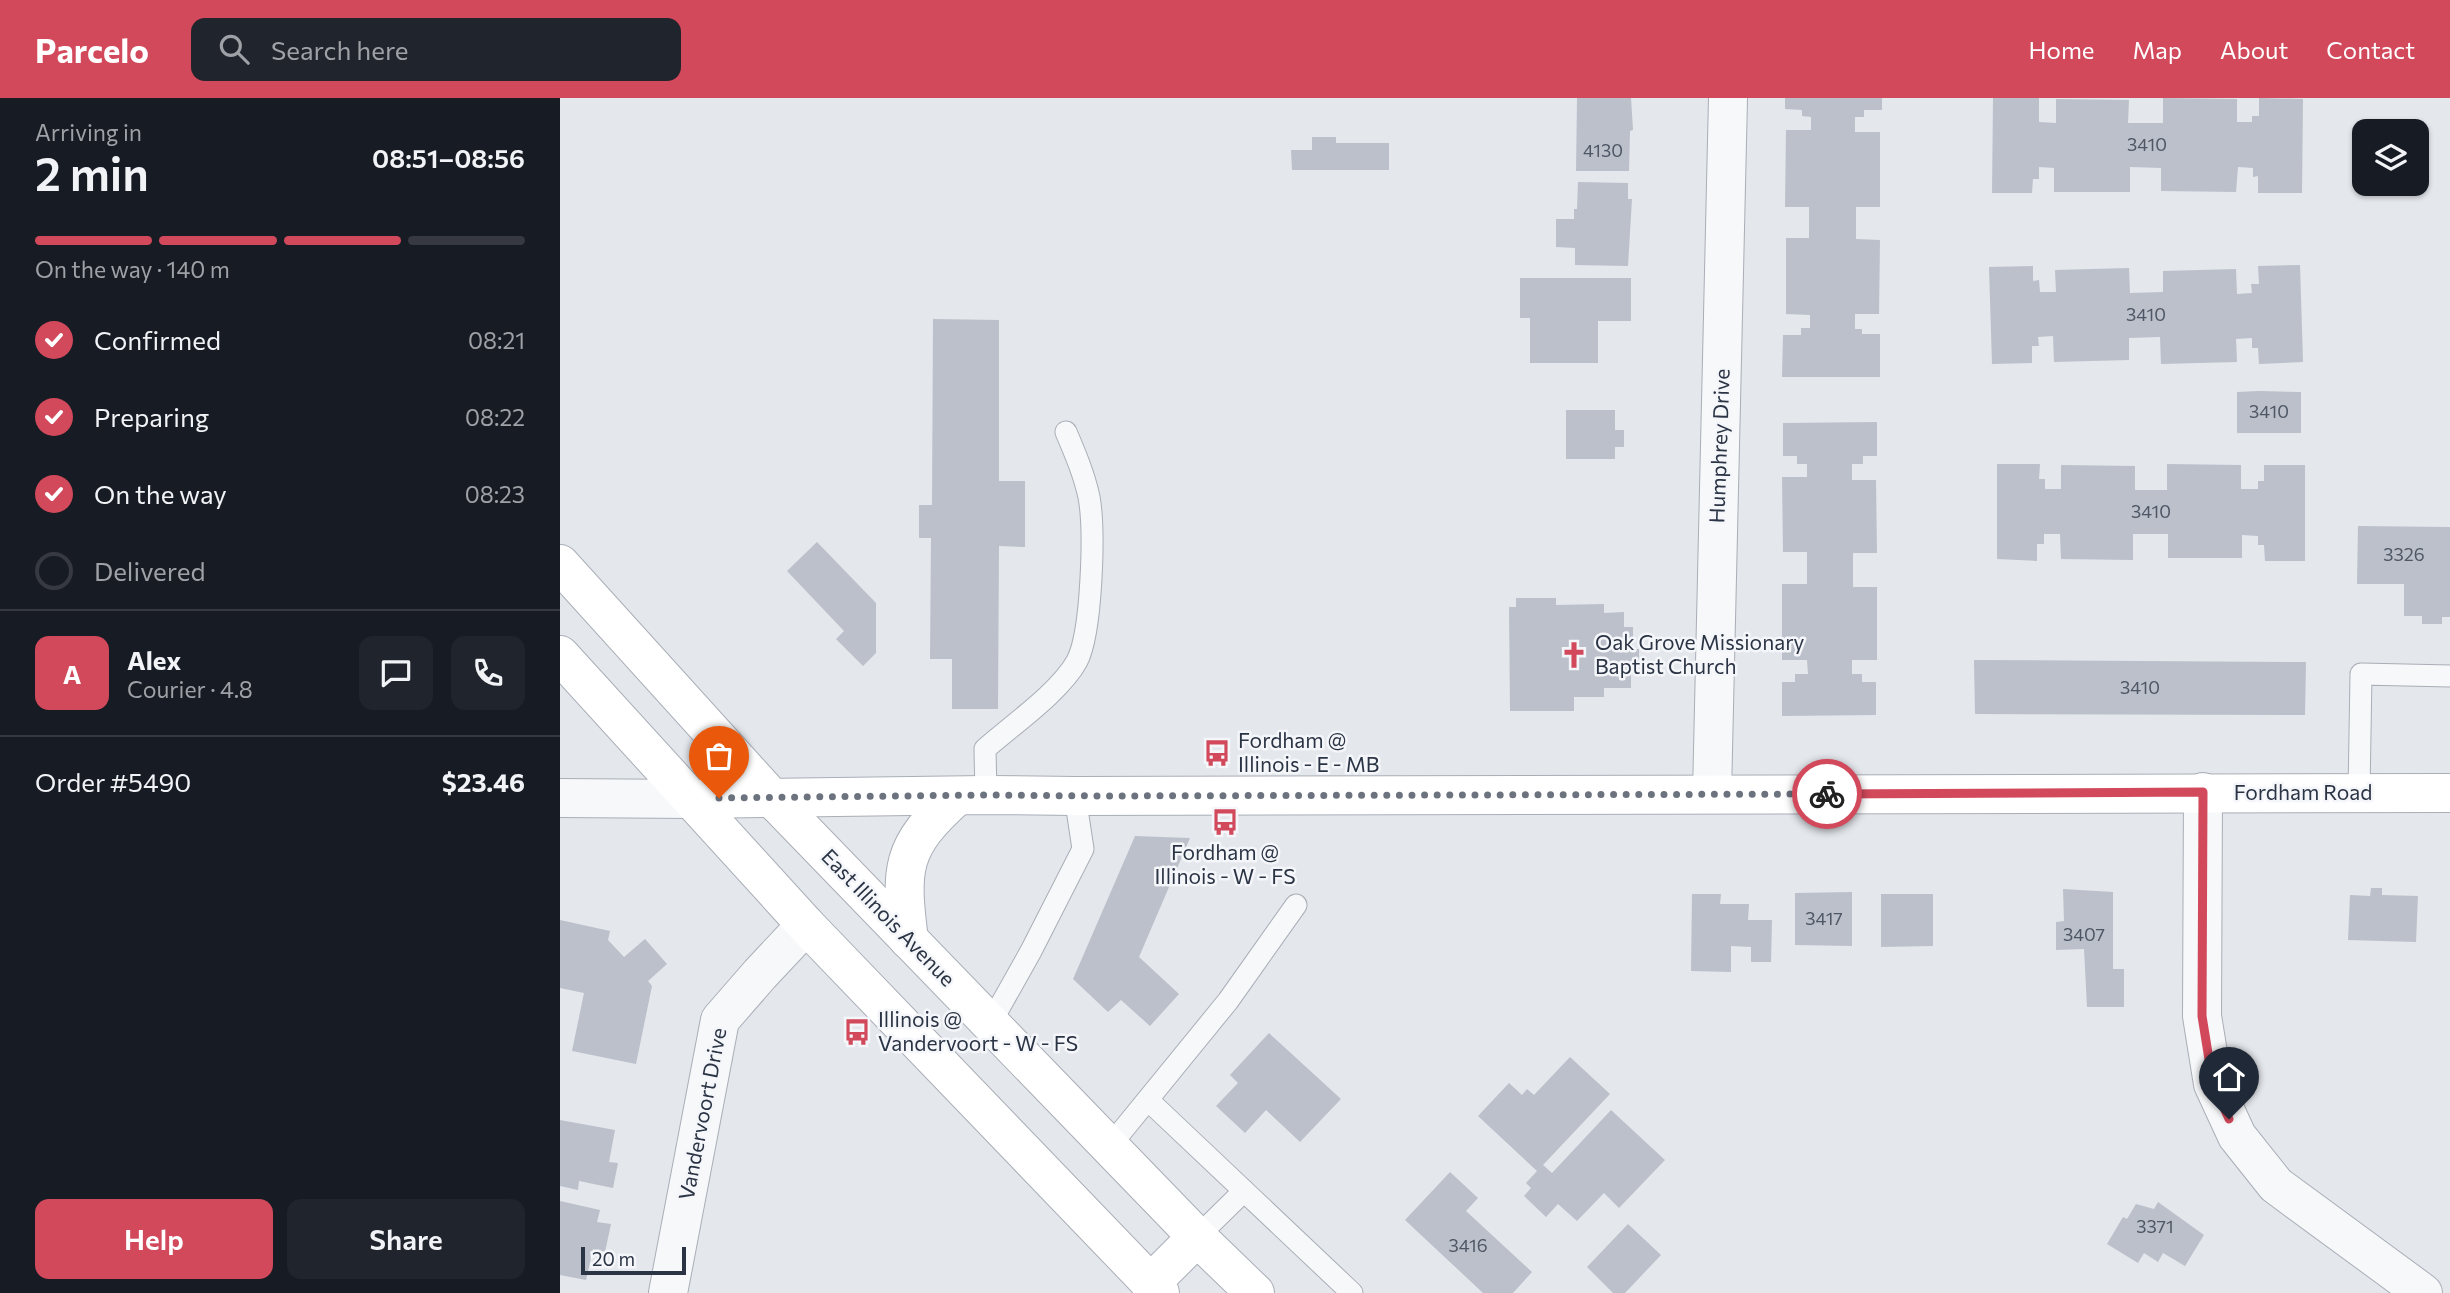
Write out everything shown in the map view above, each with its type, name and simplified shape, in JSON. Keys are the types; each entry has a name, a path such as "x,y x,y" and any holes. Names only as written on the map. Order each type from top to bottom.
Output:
{"main road":[{"name":"East Illinois Avenue","path":"560,564 771,797 1197,1237 1255,1293"},
{"path":"560,655 806,925 1155,1288 1197,1237"},
{"name":"Fordham Road","path":"692,799 2450,793"},
{"path":"909,940 903,893 904,876 916,842 930,820 971,796"}],"street":[{"name":"Humphrey Drive","path":"1712,794 1728,98"},
{"path":"2203,792 2202,1016 2213,1084 2236,1136 2276,1185 2423,1293"},
{"name":"Fordham Road","path":"560,798 692,799"},
{"name":"Vandervoort Drive","path":"668,1293 720,1020 806,925"}],"lane":[{"path":"971,796 985,749 1060,683 1078,660 1089,613 1091,526 1089,498 1078,459 1066,432"},
{"path":"2359,793 2361,674 2450,676"},
{"path":"990,1024 1083,849 1076,796"},
{"path":"1110,1147 1228,1001 1296,905"},
{"path":"1148,1100 1244,1191 1341,1289"},
{"path":"1197,1237 1244,1191"}],"building":[{"path":"1577,98 1631,98 1633,130 1630,131 1629,171 1576,171"},
{"path":"1785,98 1882,98 1882,110 1864,110 1864,117 1855,117 1855,132 1880,132 1880,207 1856,207 1856,239 1880,240 1879,314 1855,314 1855,329 1862,329 1862,334 1880,334 1880,377 1782,377 1783,335 1801,335 1801,328 1810,328 1810,315 1786,314 1786,238 1809,238 1809,207 1785,207 1786,130 1811,130 1811,117 1802,116 1802,110 1785,109"},
{"path":"1993,98 2039,98 2039,122 2056,123 2056,99 2129,100 2128,123 2163,123 2163,98 2237,99 2237,122 2252,122 2252,116 2259,116 2259,98 2303,99 2302,193 2258,193 2258,176 2253,177 2253,168 2238,167 2236,192 2161,191 2161,168 2130,167 2130,192 2054,192 2054,168 2039,167 2039,179 2033,179 2032,193 1992,193"},
{"path":"1312,137 1336,137 1336,143 1389,143 1389,170 1292,170 1291,150 1312,150"},
{"path":"1578,182 1628,183 1628,199 1632,199 1628,266 1575,265 1575,248 1556,247 1556,219 1574,219"},
{"path":"2300,265 2303,362 2259,364 2258,348 2252,348 2252,338 2236,339 2237,362 2161,364 2160,337 2129,338 2129,360 2054,362 2053,336 2038,337 2039,346 2032,346 2032,363 1992,364 1989,267 2033,266 2033,281 2039,280 2040,292 2056,292 2055,270 2129,268 2130,293 2163,292 2163,271 2236,269 2237,294 2252,293 2251,284 2259,284 2258,266"},
{"path":"1520,278 1631,278 1631,321 1598,321 1598,363 1530,363 1530,318 1520,318"},
{"path":"933,319 999,320 999,481 1025,481 1025,547 999,546 998,709 952,709 952,659 930,659 931,538 919,538 919,505 932,505"},
{"path":"2237,392 2301,392 2301,433 2237,433"},
{"path":"1566,410 1615,410 1615,430 1624,430 1624,447 1615,447 1615,459 1566,459"},
{"path":"1877,422 1877,456 1863,456 1863,464 1852,464 1852,480 1876,480 1877,553 1853,553 1853,587 1877,587 1877,660 1852,660 1852,674 1862,674 1862,682 1876,682 1876,715 1782,716 1782,682 1795,682 1795,674 1808,674 1807,660 1782,660 1782,584 1807,584 1807,552 1783,552 1782,477 1807,477 1807,464 1797,464 1797,456 1783,456 1783,423"},
{"path":"1997,464 2040,464 2039,479 2045,479 2045,489 2061,489 2061,465 2135,466 2135,490 2167,490 2167,464 2241,465 2241,489 2258,489 2258,481 2264,481 2264,465 2305,465 2305,561 2265,561 2264,545 2258,545 2258,536 2242,535 2242,558 2168,558 2168,534 2133,534 2133,560 2061,559 2060,534 2044,534 2044,544 2037,544 2037,561 1997,559"},
{"path":"2358,526 2450,527 2450,617 2442,617 2442,624 2422,624 2422,616 2404,616 2404,584 2357,584"},
{"path":"817,542 876,603 876,653 863,666 836,639 844,631 787,571"},
{"name":"Oak Grove Missionary Baptist Church","path":"1516,598 1556,598 1556,605 1604,604 1604,613 1624,612 1624,627 1633,627 1633,649 1639,649 1639,662 1631,662 1631,688 1604,688 1604,697 1574,697 1574,711 1510,711 1509,607 1516,607"},
{"path":"1974,660 2306,662 2305,715 1975,714"},
{"path":"1135,836 1190,838 1139,957 1179,994 1150,1026 1121,1000 1108,1012 1073,979"},
{"path":"2371,888 2382,888 2382,895 2418,896 2416,942 2348,940 2350,895 2370,896"},
{"path":"2063,889 2113,892 2113,969 2124,969 2124,1007 2087,1007 2084,949 2056,950 2056,922 2064,921"},
{"path":"1852,892 1852,946 1795,945 1795,893"},
{"path":"1692,894 1721,894 1720,904 1749,904 1748,920 1772,920 1771,962 1751,962 1751,947 1731,946 1731,972 1691,971"},
{"path":"1881,894 1933,894 1933,946 1881,947"},
{"path":"560,920 610,931 608,940 624,957 645,939 667,964 648,981 652,986 636,1064 572,1051 584,993 560,988"},
{"path":"1269,1033 1341,1099 1300,1142 1266,1110 1245,1133 1216,1106 1238,1083 1230,1075"},
{"path":"1570,1057 1610,1094 1543,1165 1552,1173 1611,1110 1665,1160 1619,1208 1604,1193 1577,1221 1558,1204 1546,1217 1524,1196 1531,1188 1526,1183 1537,1171 1478,1116 1509,1083 1522,1095 1527,1089 1534,1095"},
{"path":"560,1120 615,1130 609,1162 618,1163 613,1188 579,1181 578,1190 560,1186"},
{"path":"1450,1172 1478,1198 1466,1211 1532,1272 1513,1293 1483,1293 1405,1220"},
{"path":"560,1201 600,1210 597,1222 611,1224 605,1252 593,1249 586,1280 560,1275"},
{"path":"2158,1202 2204,1235 2185,1266 2163,1253 2158,1262 2144,1253 2138,1263 2107,1244 2123,1217 2127,1219 2136,1204 2154,1209"},
{"path":"1628,1224 1661,1255 1625,1293 1613,1293 1587,1267"}],"way so far":[{"path":"719,798 1827,794"}],"place":[{"name":"Oak Grove Missionary Baptist Church","path":"1574,655"},
{"name":"Fordham @ Illinois - E - MB","path":"1217,753"},
{"name":"Fordham @ Illinois - W - FS","path":"1225,822"},
{"name":"Illinois @ Vandervoort - W - FS","path":"857,1032"}],"route":[{"path":"1827,794 2203,792 2202,1016 2213,1084 2229,1119"}]}
